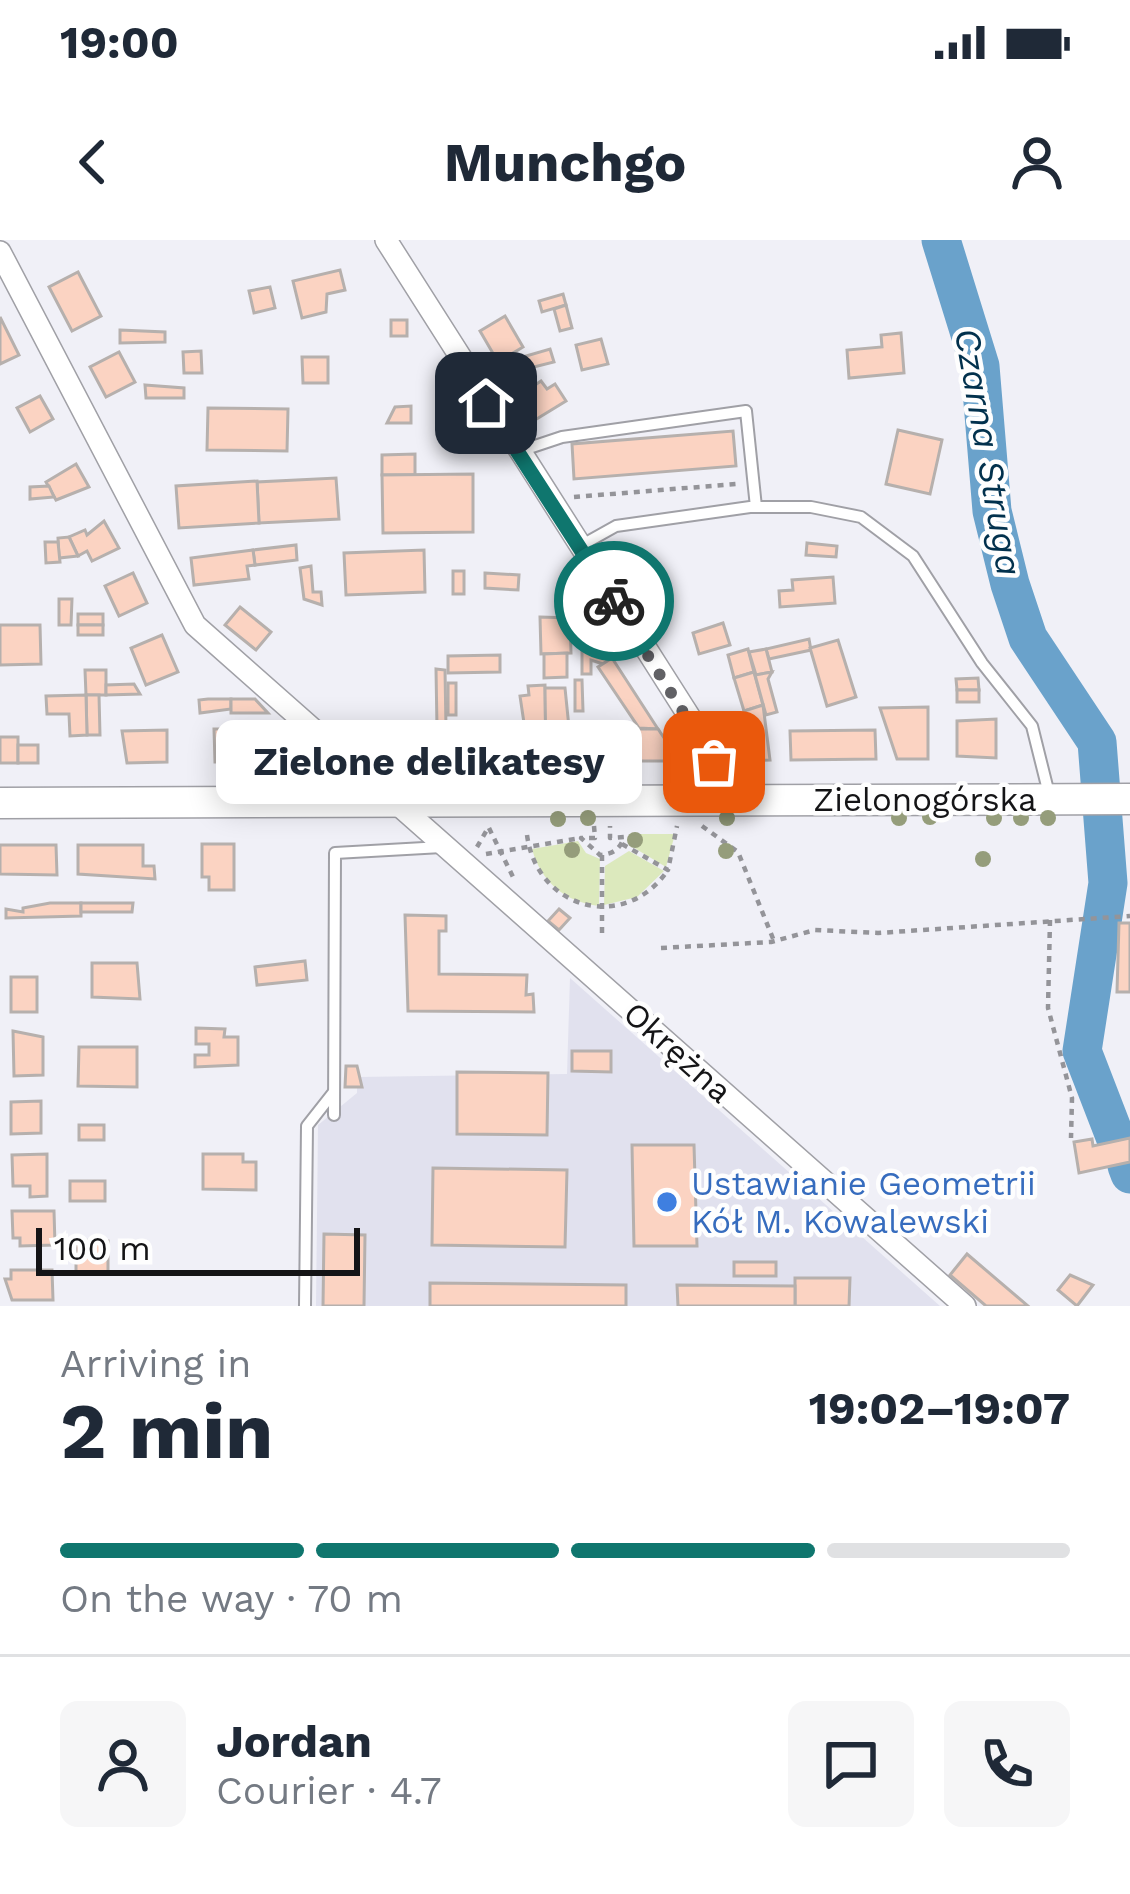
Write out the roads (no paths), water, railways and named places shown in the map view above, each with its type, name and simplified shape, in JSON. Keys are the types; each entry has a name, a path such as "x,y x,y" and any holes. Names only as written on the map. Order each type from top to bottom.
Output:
{"street":[{"path":"386,240 701,736 714,762 719,798"},
{"name":"Okrężna","path":"0,252 8,289 195,625 965,1306"},
{"path":"322,799 341,756"},
{"name":"Zielonogórska","path":"0,803 391,798 1121,799"}],"lane":[{"path":"518,452 562,436 746,411 756,507"},
{"path":"579,546 616,526 756,507 812,507 861,517 914,556 982,663 1032,726 1060,799"},
{"path":"334,1115 335,853 446,847"},
{"path":"305,1306 307,1126 334,1093"}],"waterway":[{"name":"Czarna Struga","path":"941,240 980,366 992,511 1010,584 1028,638 1097,742 1108,883 1082,1051 1116,1139"},
{"name":"Czarna Struga","path":"1127,1166 1130,1174"}],"place":[{"name":"Zielone delikatesy","path":"714,762"},
{"name":"Ustawianie Geometrii Kół M. Kowalewski","path":"667,1202"}]}
